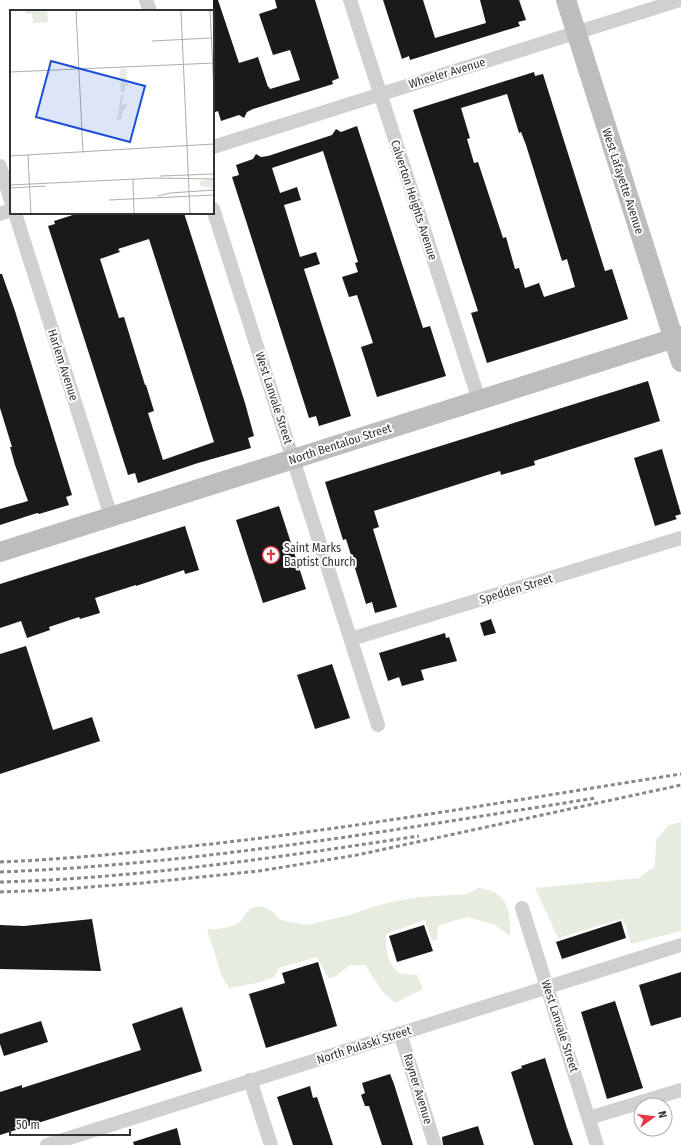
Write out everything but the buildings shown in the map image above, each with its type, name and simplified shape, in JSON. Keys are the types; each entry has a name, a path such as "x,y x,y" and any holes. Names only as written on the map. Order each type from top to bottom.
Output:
{"street":[{"path":"146,0 150,10"},
{"name":"Calverton Heights Avenue","path":"350,0 479,400"},
{"name":"West Lafayette Avenue","path":"566,0 677,337 681,362"},
{"name":"Wheeler Avenue","path":"214,147 680,0"},
{"path":"0,166 10,198"},
{"path":"0,214 10,210"},
{"name":"West Lanvale Street","path":"214,212 378,725"},
{"name":"Harlem Avenue","path":"15,214 112,516"},
{"name":"North Bentalou Street","path":"0,552 677,337"},
{"name":"Spedden Street","path":"350,639 681,538"},
{"name":"West Lanvale Street","path":"522,908 597,1145"},
{"name":"North Pulaski Street","path":"47,1145 681,945"},
{"name":"Rayner Avenue","path":"400,1033 435,1145"},
{"path":"250,1080 271,1145"},
{"path":"589,1118 681,1090"}],"shaded area":[{"path":"681,822 681,931 631,944 626,926 622,919 558,938 535,888 639,878 655,866 656,840 669,825"},
{"path":"478,888 493,892 499,895 503,900 508,911 510,936 494,924 466,917 438,926 437,940 432,941 425,920 386,934 386,949 391,965 398,972 417,975 423,989 395,1003 382,991 365,965 350,965 336,976 329,979 317,957 279,968 274,977 261,982 229,988 222,977 207,929 223,928 234,925 240,922 250,909 258,906 267,908 280,920 307,925 350,915 395,901 421,897 467,894"}],"railway":[{"path":"0,862 110,854 278,836 393,820 681,774"},
{"path":"0,892 142,883 259,871 357,855 681,785"},
{"path":"0,872 75,868 150,861 299,844 596,798"},
{"path":"0,882 53,880 158,871 263,859 419,836"}],"place":[{"name":"Saint Marks Baptist Church","path":"271,555"}]}
